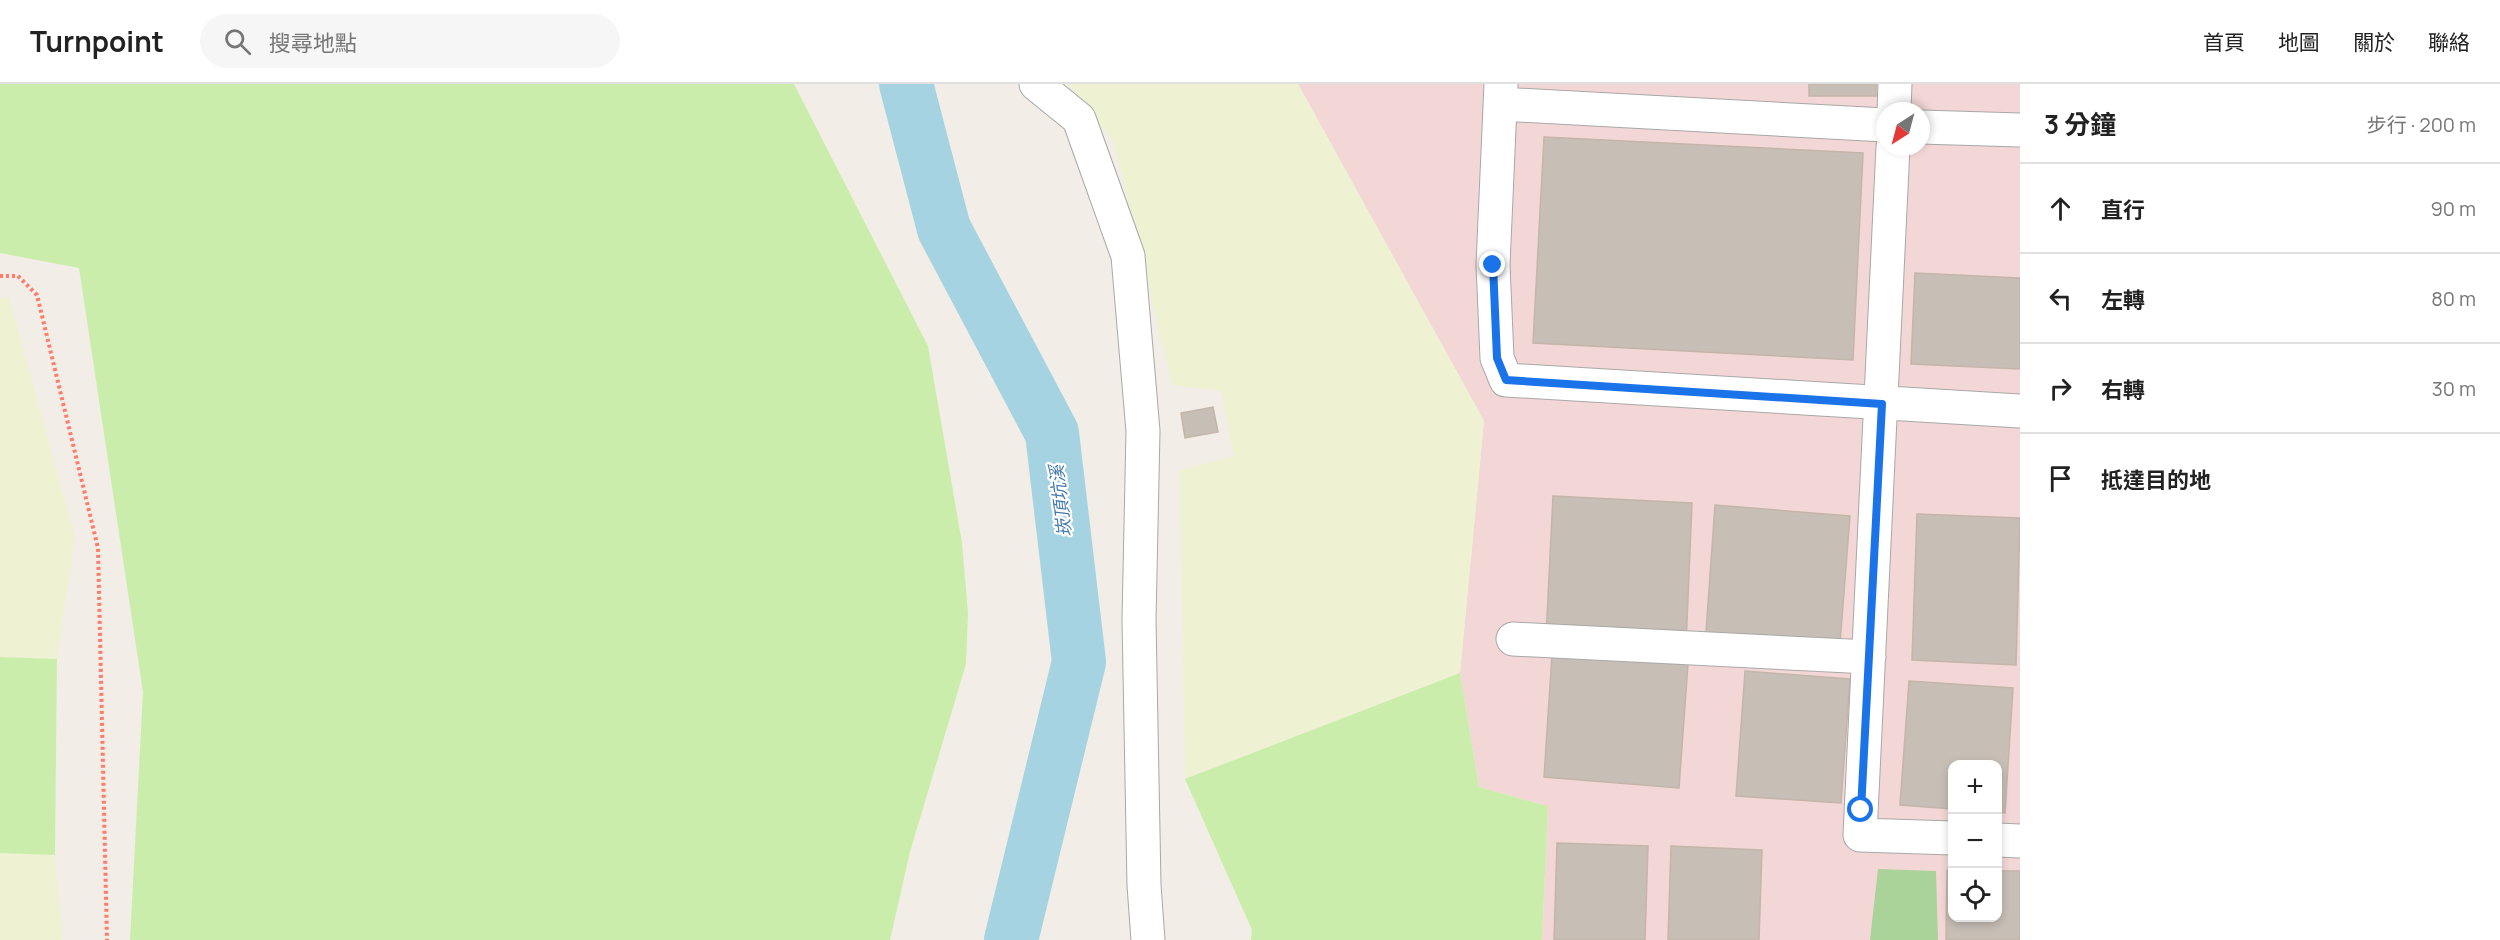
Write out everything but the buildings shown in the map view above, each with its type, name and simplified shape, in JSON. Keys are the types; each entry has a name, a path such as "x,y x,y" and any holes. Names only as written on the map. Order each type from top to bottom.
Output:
{"street":[{"path":"1036,84 1079,119 1128,256 1143,431 1139,621 1144,885 1148,940"},
{"path":"1894,84 1894,102"},
{"path":"1876,124 1501,94 1493,265 1497,358 1506,380 2020,411"},
{"path":"1930,127 2020,130"},
{"path":"1893,156 1860,835 1948,838"},
{"path":"1513,639 1869,657"},
{"path":"2002,840 2020,841"}],"path":[{"path":"0,276 18,276 37,295 98,548 107,940"}],"shaded area":[{"path":"1298,84 2020,84 2020,940 1542,940 1548,806 1479,787 1460,673 1484,421"}],"green space":[{"path":"0,84 794,84 928,346 962,543 968,613 966,664 910,852 890,940 130,940 143,692 79,268 0,253"},
{"path":"1068,84 1298,84 1484,421 1460,673 1185,779 1180,470 1234,456 1221,391 1172,385 1114,142"},
{"path":"9,297 75,537 57,659 0,657 0,298"},
{"path":"0,657 57,659 55,855 0,853"},
{"path":"1460,673 1479,787 1548,806 1542,940 1251,940 1252,930 1185,779"},
{"path":"0,853 55,855 63,940 0,940"},
{"path":"1878,869 1936,871 1938,940 1870,940"}],"waterway":[{"name":"崁頂坑溪","path":"906,84 944,229 1052,433 1079,662 1011,940"}],"route":[{"path":"1493,265 1497,358 1506,380 1882,404 1861,810"}]}
